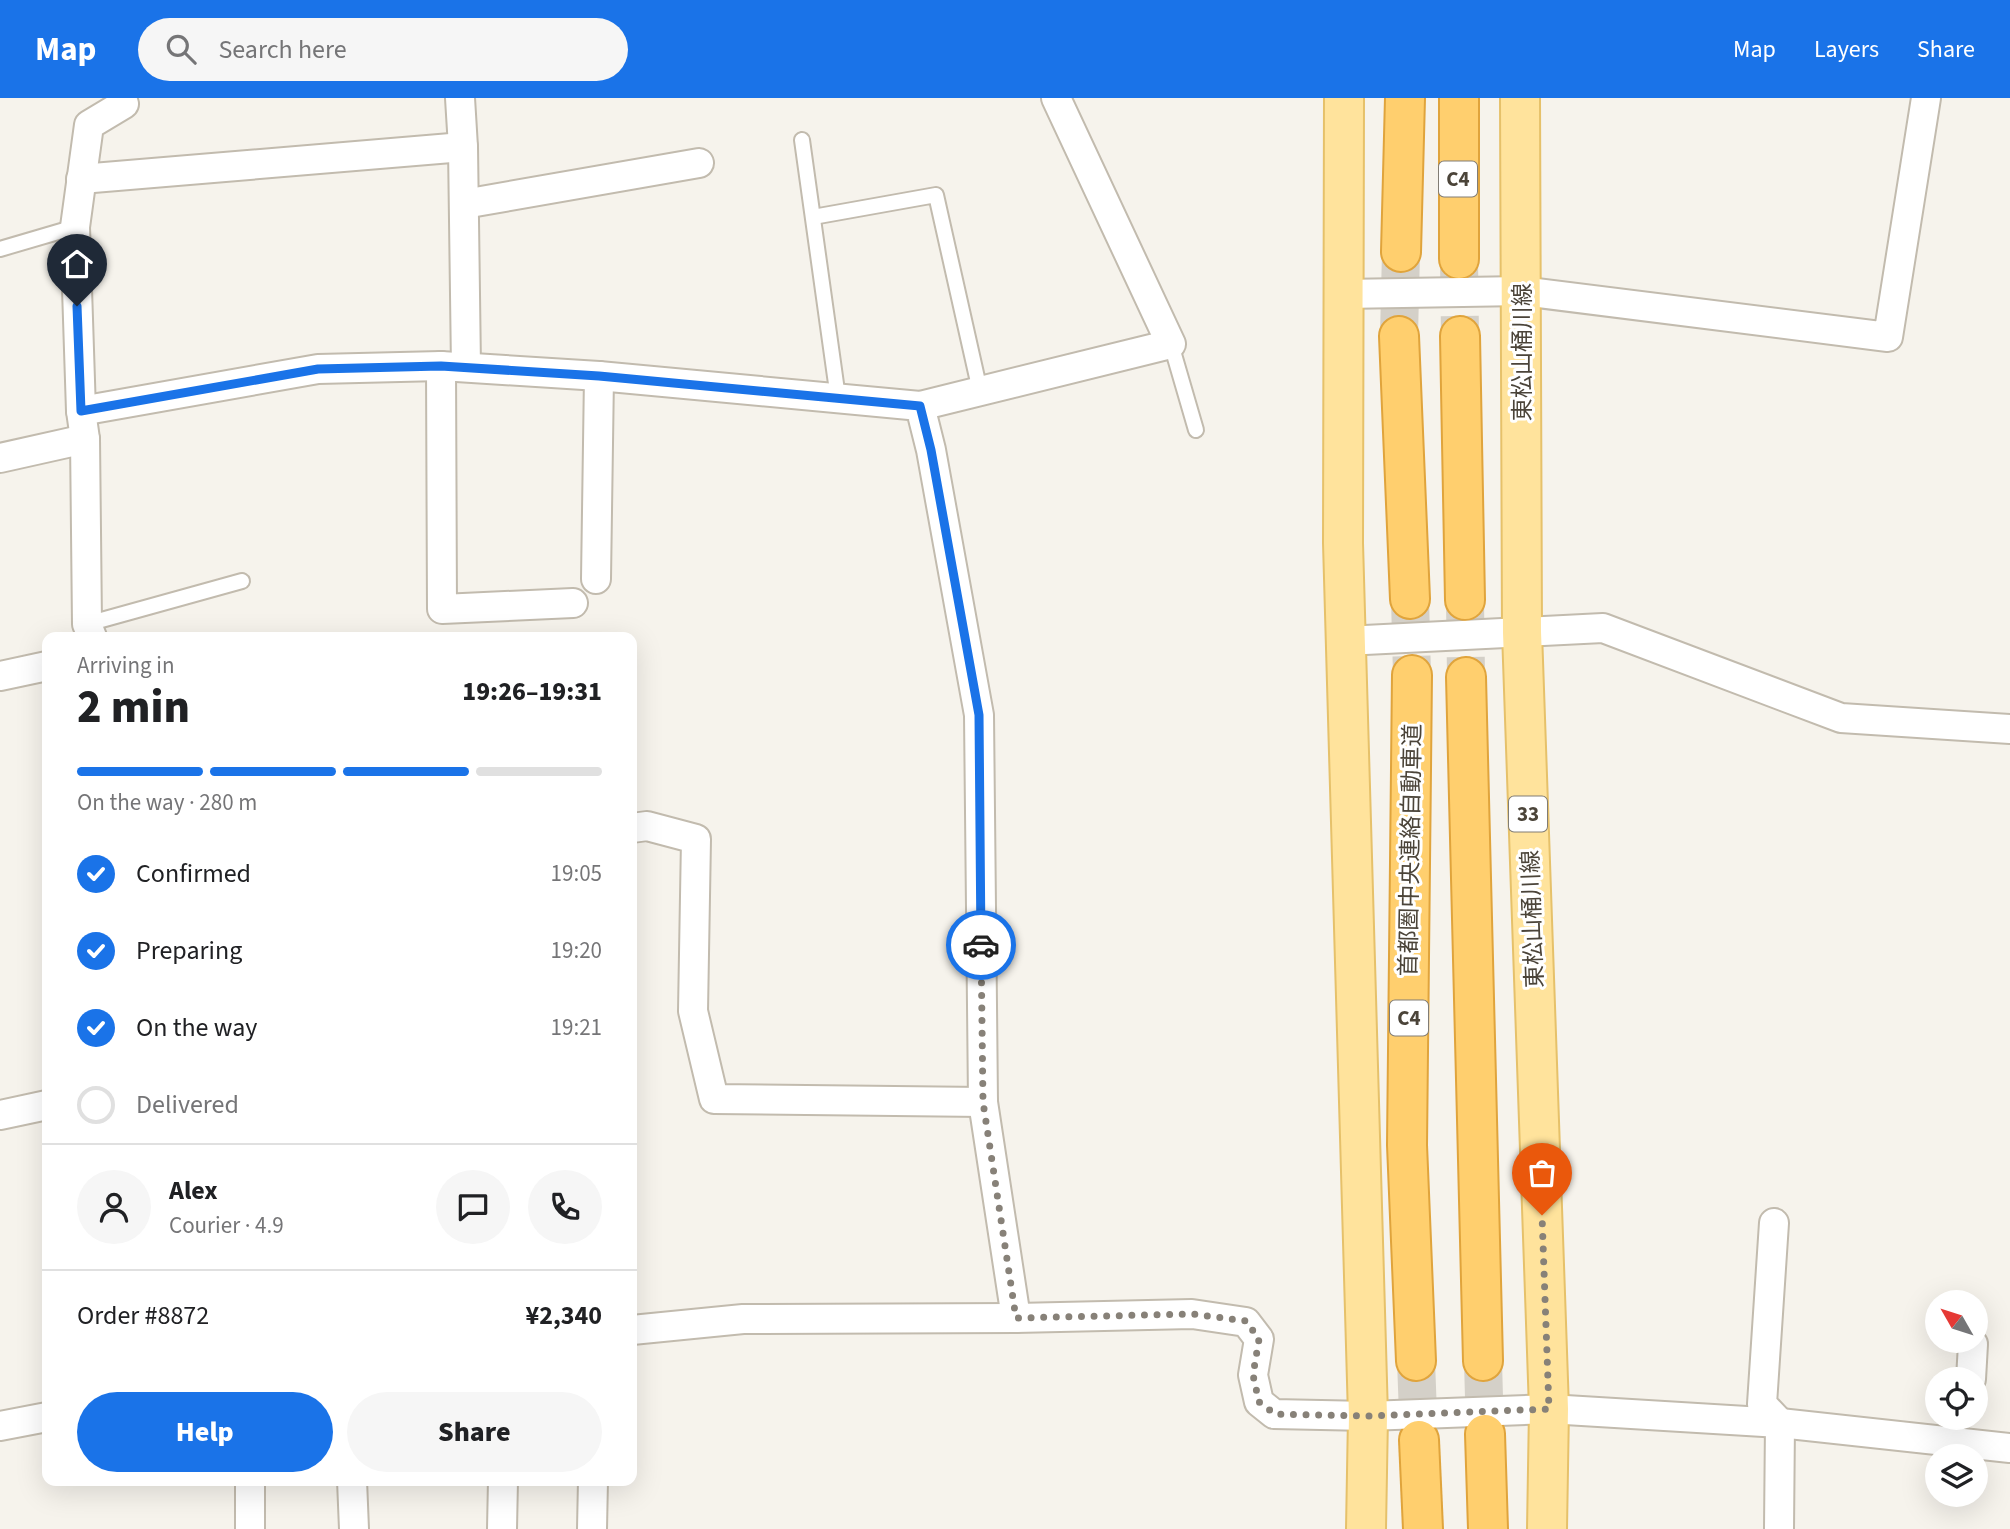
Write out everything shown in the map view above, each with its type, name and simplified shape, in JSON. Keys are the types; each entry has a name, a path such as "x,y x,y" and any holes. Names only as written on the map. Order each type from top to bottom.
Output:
{"highway":[{"path":"1401,252 1405,98"},
{"name":"C4","path":"1459,98 1459,259"},
{"path":"1399,336 1410,599"},
{"path":"1460,336 1465,600"},
{"name":"首都圏中央連絡自動車道","path":"1412,675 1408,1145 1416,1361"},
{"path":"1466,677 1483,1361"},
{"path":"1485,1434 1488,1529"},
{"path":"1419,1440 1423,1529"}],"main road":[{"path":"1344,98 1345,641 1368,1416 1366,1529"},
{"name":"東松山桶川線","path":"1520,98 1522,632 1549,1409 1547,1529"}],"street":[{"path":"460,98 464,205 442,609 573,603"},
{"path":"0,458 83,425 318,369 454,367 599,376 920,406 1171,344 1056,98"},
{"path":"1343,294 1522,291 1888,337 1926,98"},
{"path":"89,631 75,227 89,125 127,100"},
{"path":"81,179 463,146"},
{"path":"464,205 699,163"},
{"path":"596,579 599,376"},
{"path":"920,406 931,450 979,715 983,1102 1016,1318"},
{"path":"1345,641 1604,628 1842,718 2010,729"},
{"path":"0,676 42,667"},
{"path":"637,827 647,826 696,839 693,1012 714,1099 983,1102"},
{"path":"0,1115 42,1106"},
{"path":"1774,1223 1762,1404 1780,1423 1779,1529"},
{"path":"637,1330 744,1319 1192,1314 1246,1321 1259,1339 1253,1375 1259,1402 1275,1414 1368,1416 1549,1409 1925,1428"},
{"path":"0,1426 42,1418"},
{"path":"1968,1430 2010,1448"},
{"path":"250,1486 250,1529"},
{"path":"352,1486 354,1529"},
{"path":"502,1529 503,1486"},
{"path":"592,1529 593,1486"}],"lane":[{"path":"802,140 838,398"},
{"path":"813,217 936,195 980,391"},
{"path":"0,249 75,227"},
{"path":"1171,344 1196,430"},
{"path":"89,631 242,581"}],"tunnel":[{"path":"1399,336 1401,252"},
{"path":"1459,259 1460,336"},
{"path":"1410,599 1412,675"},
{"path":"1465,600 1466,677"},
{"path":"1416,1361 1419,1440"},
{"path":"1483,1361 1485,1434"}],"way so far":[{"path":"981,945 983,1102 1016,1318 1192,1314 1246,1321 1259,1339 1253,1375 1259,1402 1275,1414 1368,1416 1549,1409 1542,1215"}],"route":[{"path":"77,306 81,411 318,369 441,366 599,376 920,406 931,450 979,715 981,945"}]}
